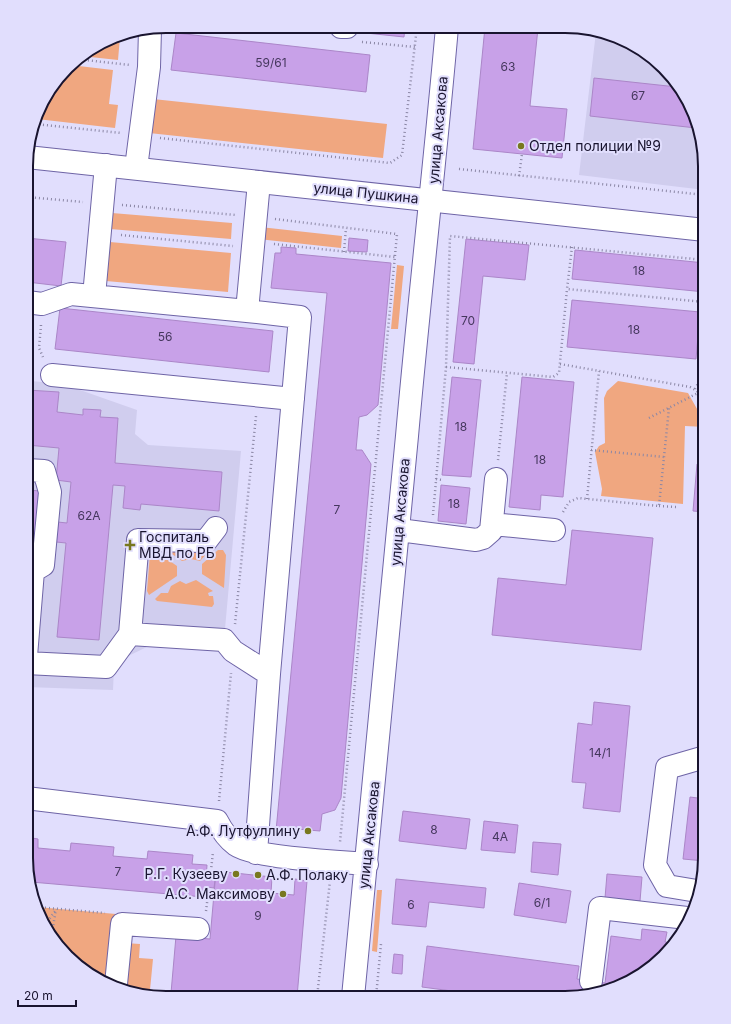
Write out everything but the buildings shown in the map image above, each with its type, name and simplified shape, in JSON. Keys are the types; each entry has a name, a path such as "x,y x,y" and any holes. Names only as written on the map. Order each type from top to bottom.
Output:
{"street":[{"name":"улица Аксакова","path":"354,991 446,33"},
{"path":"136,168 148,67 150,34"},
{"name":"улица Пушкина","path":"33,158 698,229"},
{"path":"94,296 106,165"},
{"path":"247,311 259,182"},
{"path":"34,303 71,294 300,317 269,674 256,853"},
{"path":"52,375 293,399"},
{"path":"33,470 44,471 50,492 43,565 33,570"},
{"path":"399,530 425,535 479,539 489,534 492,524 496,479"},
{"path":"492,524 554,530"},
{"path":"33,663 106,667 130,634 138,540 206,541 216,528"},
{"path":"130,634 224,640 233,651 269,674"},
{"path":"693,890 668,886 656,865 667,768 698,759"},
{"path":"33,799 218,821 222,832 237,846 256,853 367,864"},
{"path":"590,988 600,908 684,918"},
{"path":"116,981 122,924 202,922"}],"path":[{"path":"349,33 355,41 415,47"},
{"path":"40,124 390,163 402,155 416,33"},
{"path":"85,60 148,67"},
{"path":"519,176 522,154"},
{"path":"459,169 698,194"},
{"path":"33,198 255,217 397,234 339,862 329,883 318,991"},
{"path":"344,252 346,228"},
{"path":"100,234 233,246 253,242 394,257"},
{"path":"425,535 433,518 446,367 450,236 698,259"},
{"path":"446,367 555,377 559,373 572,247"},
{"path":"567,289 698,301"},
{"path":"34,303 40,348 52,375"},
{"path":"560,364 695,389 698,393 649,418"},
{"path":"587,498 599,371"},
{"path":"496,479 507,373"},
{"path":"695,389 698,383"},
{"path":"218,821 258,395"},
{"path":"659,506 669,408"},
{"path":"591,450 664,457"},
{"path":"436,479 442,480"},
{"path":"554,530 569,502 575,498 677,507"},
{"path":"202,922 209,887"},
{"path":"49,920 56,909 53,927"},
{"path":"377,991 381,942"}],"shaded area":[{"path":"595,37 616,43 632,51 646,60 671,85 684,107 691,123 697,149 698,189 579,175"},
{"path":"120,41 118,60 90,57"},
{"path":"78,66 113,70 109,104 118,105 115,128 41,119 51,99 60,85"},
{"path":"153,99 387,124 383,158 149,133"},
{"path":"112,213 232,223 231,239 110,229"},
{"path":"260,227 342,236 341,248 258,239"},
{"path":"110,242 231,253 228,292 106,281"},
{"path":"397,265 404,266 398,329 391,329"},
{"name":"Госпиталь МВД по РБ","path":"33,381 63,384 137,410 135,434 148,445 241,451 224,640 153,644 120,660 114,668 113,690 33,687"},
{"path":"618,381 688,393 698,411 698,427 685,426 683,504 601,496 602,489 595,452 599,446 605,443 604,398 607,391"},
{"path":"165,549 210,550 200,561 191,559 182,561"},
{"path":"154,550 177,566 177,576 149,595 147,591 150,554"},
{"path":"218,550 223,550 226,555 224,588 202,574 202,564"},
{"path":"196,580 213,591 208,593 209,596 213,596 214,604 212,607 157,601 155,599 161,593 168,593 171,586 180,581 186,584"},
{"path":"377,890 382,890 377,952 372,951"},
{"path":"43,908 116,914 110,979 85,964 72,952 60,939"},
{"path":"125,943 140,944 139,958 153,959 150,990 121,983"}],"place":[{"name":"Отдел полиции №9","path":"521,146"},
{"name":"Госпиталь МВД по РБ","path":"130,545"},
{"name":"А.Ф. Лутфуллину","path":"308,831"},
{"name":"Р.Г. Кузееву","path":"236,874"},
{"name":"А.Ф. Полаку","path":"258,875"},
{"name":"А.С. Максимову","path":"283,894"}]}
